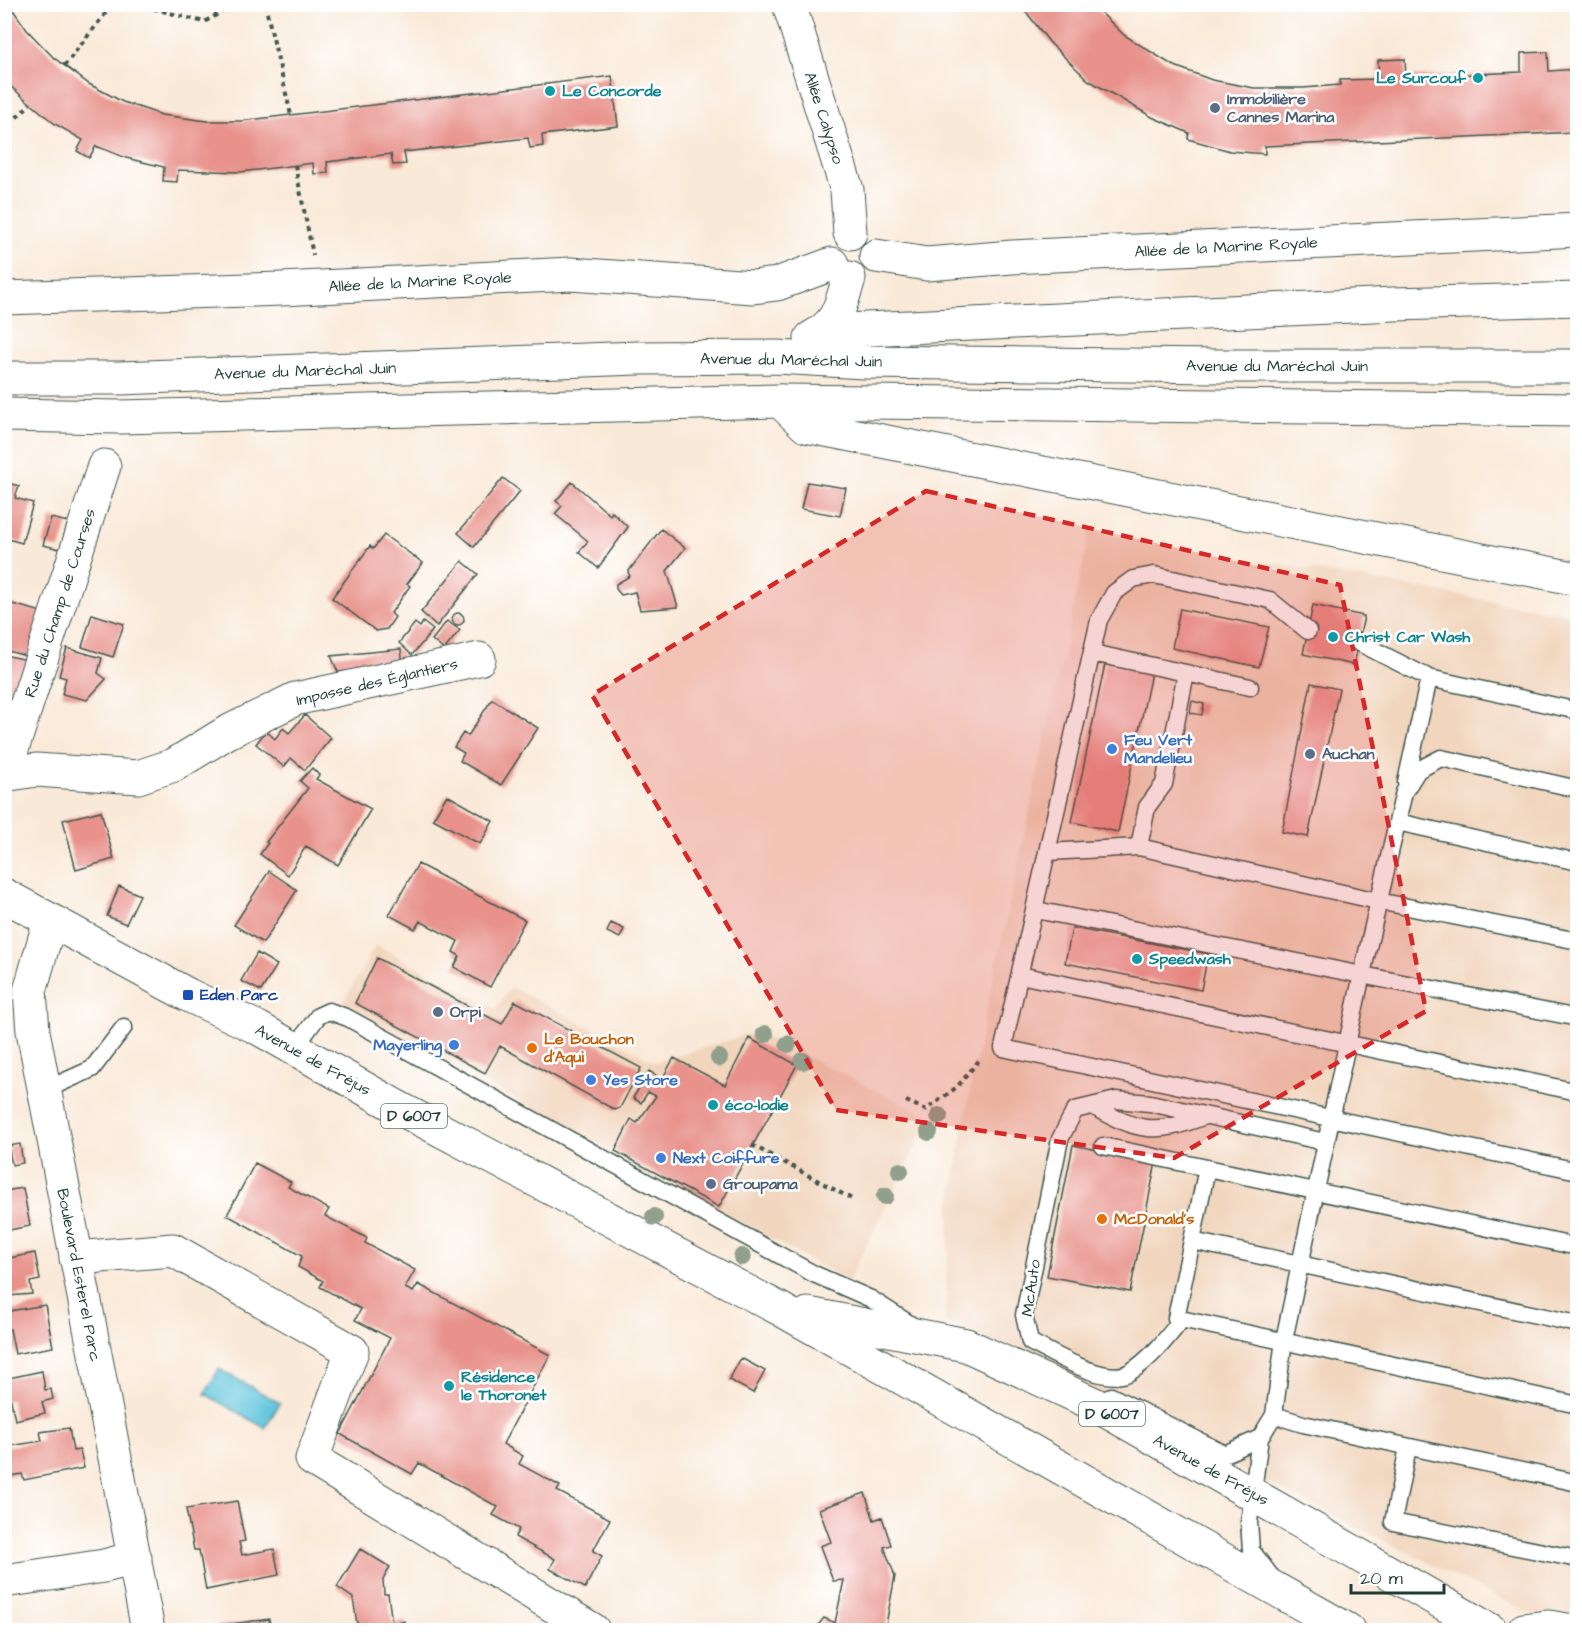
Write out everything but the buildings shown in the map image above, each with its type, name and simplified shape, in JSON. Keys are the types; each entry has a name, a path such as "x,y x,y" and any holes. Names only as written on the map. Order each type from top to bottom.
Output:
{"main road":[{"name":"Allée Calypso","path":"789,4 847,190 850,233"},
{"name":"Allée de la Marine Royale","path":"876,256 927,264 1012,257 1578,230"},
{"path":"850,233 868,238 876,256 870,270 864,275 841,271 830,257 833,244 837,239 850,233"},
{"path":"777,357 824,331 836,319 841,271"},
{"name":"Allée de la Marine Royale","path":"4,298 321,287 571,274 753,287 841,271"},
{"path":"824,331 1382,304 1578,299"},
{"name":"Avenue du Maréchal Juin","path":"4,378 120,378 638,358 777,357 864,362 1219,366 1578,366"},
{"path":"780,401 806,426 1578,579"},
{"path":"4,415 120,417 780,401 1578,410"},
{"name":"Rue du Champ de Courses","path":"4,774 104,466"},
{"name":"Impasse des Églantiers","path":"4,774 36,770 138,777 174,765 226,733 295,699 479,659"},
{"name":"Avenue de Fréjus","path":"4,895 294,1049 399,1108 780,1309 1348,1630"},
{"name":"Boulevard Esterel Parc","path":"50,920 30,991 33,1031 148,1630"},
{"path":"76,1258 173,1250 351,1351 312,1459 593,1630"},
{"name":"Avenue de Fréjus","path":"780,1309 966,1345 1094,1404 1490,1630"},
{"path":"4,1581 104,1566 135,1558"},
{"path":"1524,1630 1549,1627 1567,1630"}],"lane":[{"path":"1308,631 1270,600 1154,575 1133,579 1114,593 1099,620 1036,910 1003,1048 1578,1171"},
{"path":"1358,642 1429,678 1578,711"},
{"path":"1092,653 1250,687"},
{"path":"1139,847 1147,807 1164,784 1186,673"},
{"path":"1282,1591 1251,1550 1249,1522 1260,1438 1274,1415 1284,1340 1299,1265 1429,678"},
{"path":"1404,792 1418,770 1440,758 1578,789"},
{"path":"1397,822 1578,862"},
{"path":"1048,852 1139,847 1378,901 1578,941"},
{"path":"1036,910 1578,1018"},
{"path":"1020,975 1578,1092"},
{"path":"294,1049 318,1016 329,1011 348,1018 785,1258 871,1299 934,1339"},
{"path":"43,1091 92,1069 124,1027"},
{"name":"McAuto","path":"1182,1319 1158,1348 1128,1374 1100,1376 1030,1342 1024,1314 1060,1139 1075,1110 1116,1100 1150,1103 1325,1142"},
{"path":"1092,1106 1121,1122 1146,1130 1177,1127 1205,1116"},
{"path":"1103,1146 1578,1247"},
{"path":"1207,1168 1176,1318 1578,1405"},
{"path":"1192,1241 1578,1324"},
{"path":"1094,1404 1110,1395 1225,1454 1260,1438"},
{"path":"1274,1415 1303,1424 1578,1483"},
{"path":"1408,1447 1394,1522 1578,1559"}],"path":[{"path":"64,66 113,4"},
{"path":"136,4 204,22 236,4"},
{"path":"265,4 291,115"},
{"path":"4,130 30,104"},
{"path":"295,165 309,241 321,287"},
{"path":"906,1101 926,1110 957,1087 984,1054 1003,1048"},
{"path":"752,1145 852,1199"}],"highlighted area":[{"path":"926,491 1340,585 1426,1011 1174,1158 836,1110 592,695"}],"shaded area":[{"path":"1090,531 1577,616 1577,1630 1563,1630 945,1322 950,1207 972,1078"},
{"path":"376,945 495,1009 511,987 655,1062 755,1032 931,1117 848,1281 342,1004"}],"water":[{"path":"219,1369 280,1403 265,1428 205,1394"}],"place":[{"name":"Le Surcouf","path":"1478,78"},
{"name":"Le Concorde","path":"550,91"},
{"name":"Immobilière Cannes Marina","path":"1215,108"},
{"name":"Christ Car Wash","path":"1333,637"},
{"name":"Feu Vert Mandelieu","path":"1112,749"},
{"name":"Auchan","path":"1310,754"},
{"name":"Speedwash","path":"1137,959"},
{"name":"Eden Parc","path":"188,995"},
{"name":"Orpi","path":"438,1012"},
{"name":"Mayerling","path":"454,1045"},
{"name":"Le Bouchon d'Aqui","path":"532,1048"},
{"name":"Yes Store","path":"591,1080"},
{"name":"éco-lodie","path":"713,1105"},
{"name":"Next Coiffure","path":"661,1158"},
{"name":"Groupama","path":"711,1184"},
{"name":"McDonald's","path":"1102,1219"},
{"name":"Résidence le Thoronet","path":"449,1386"}]}
